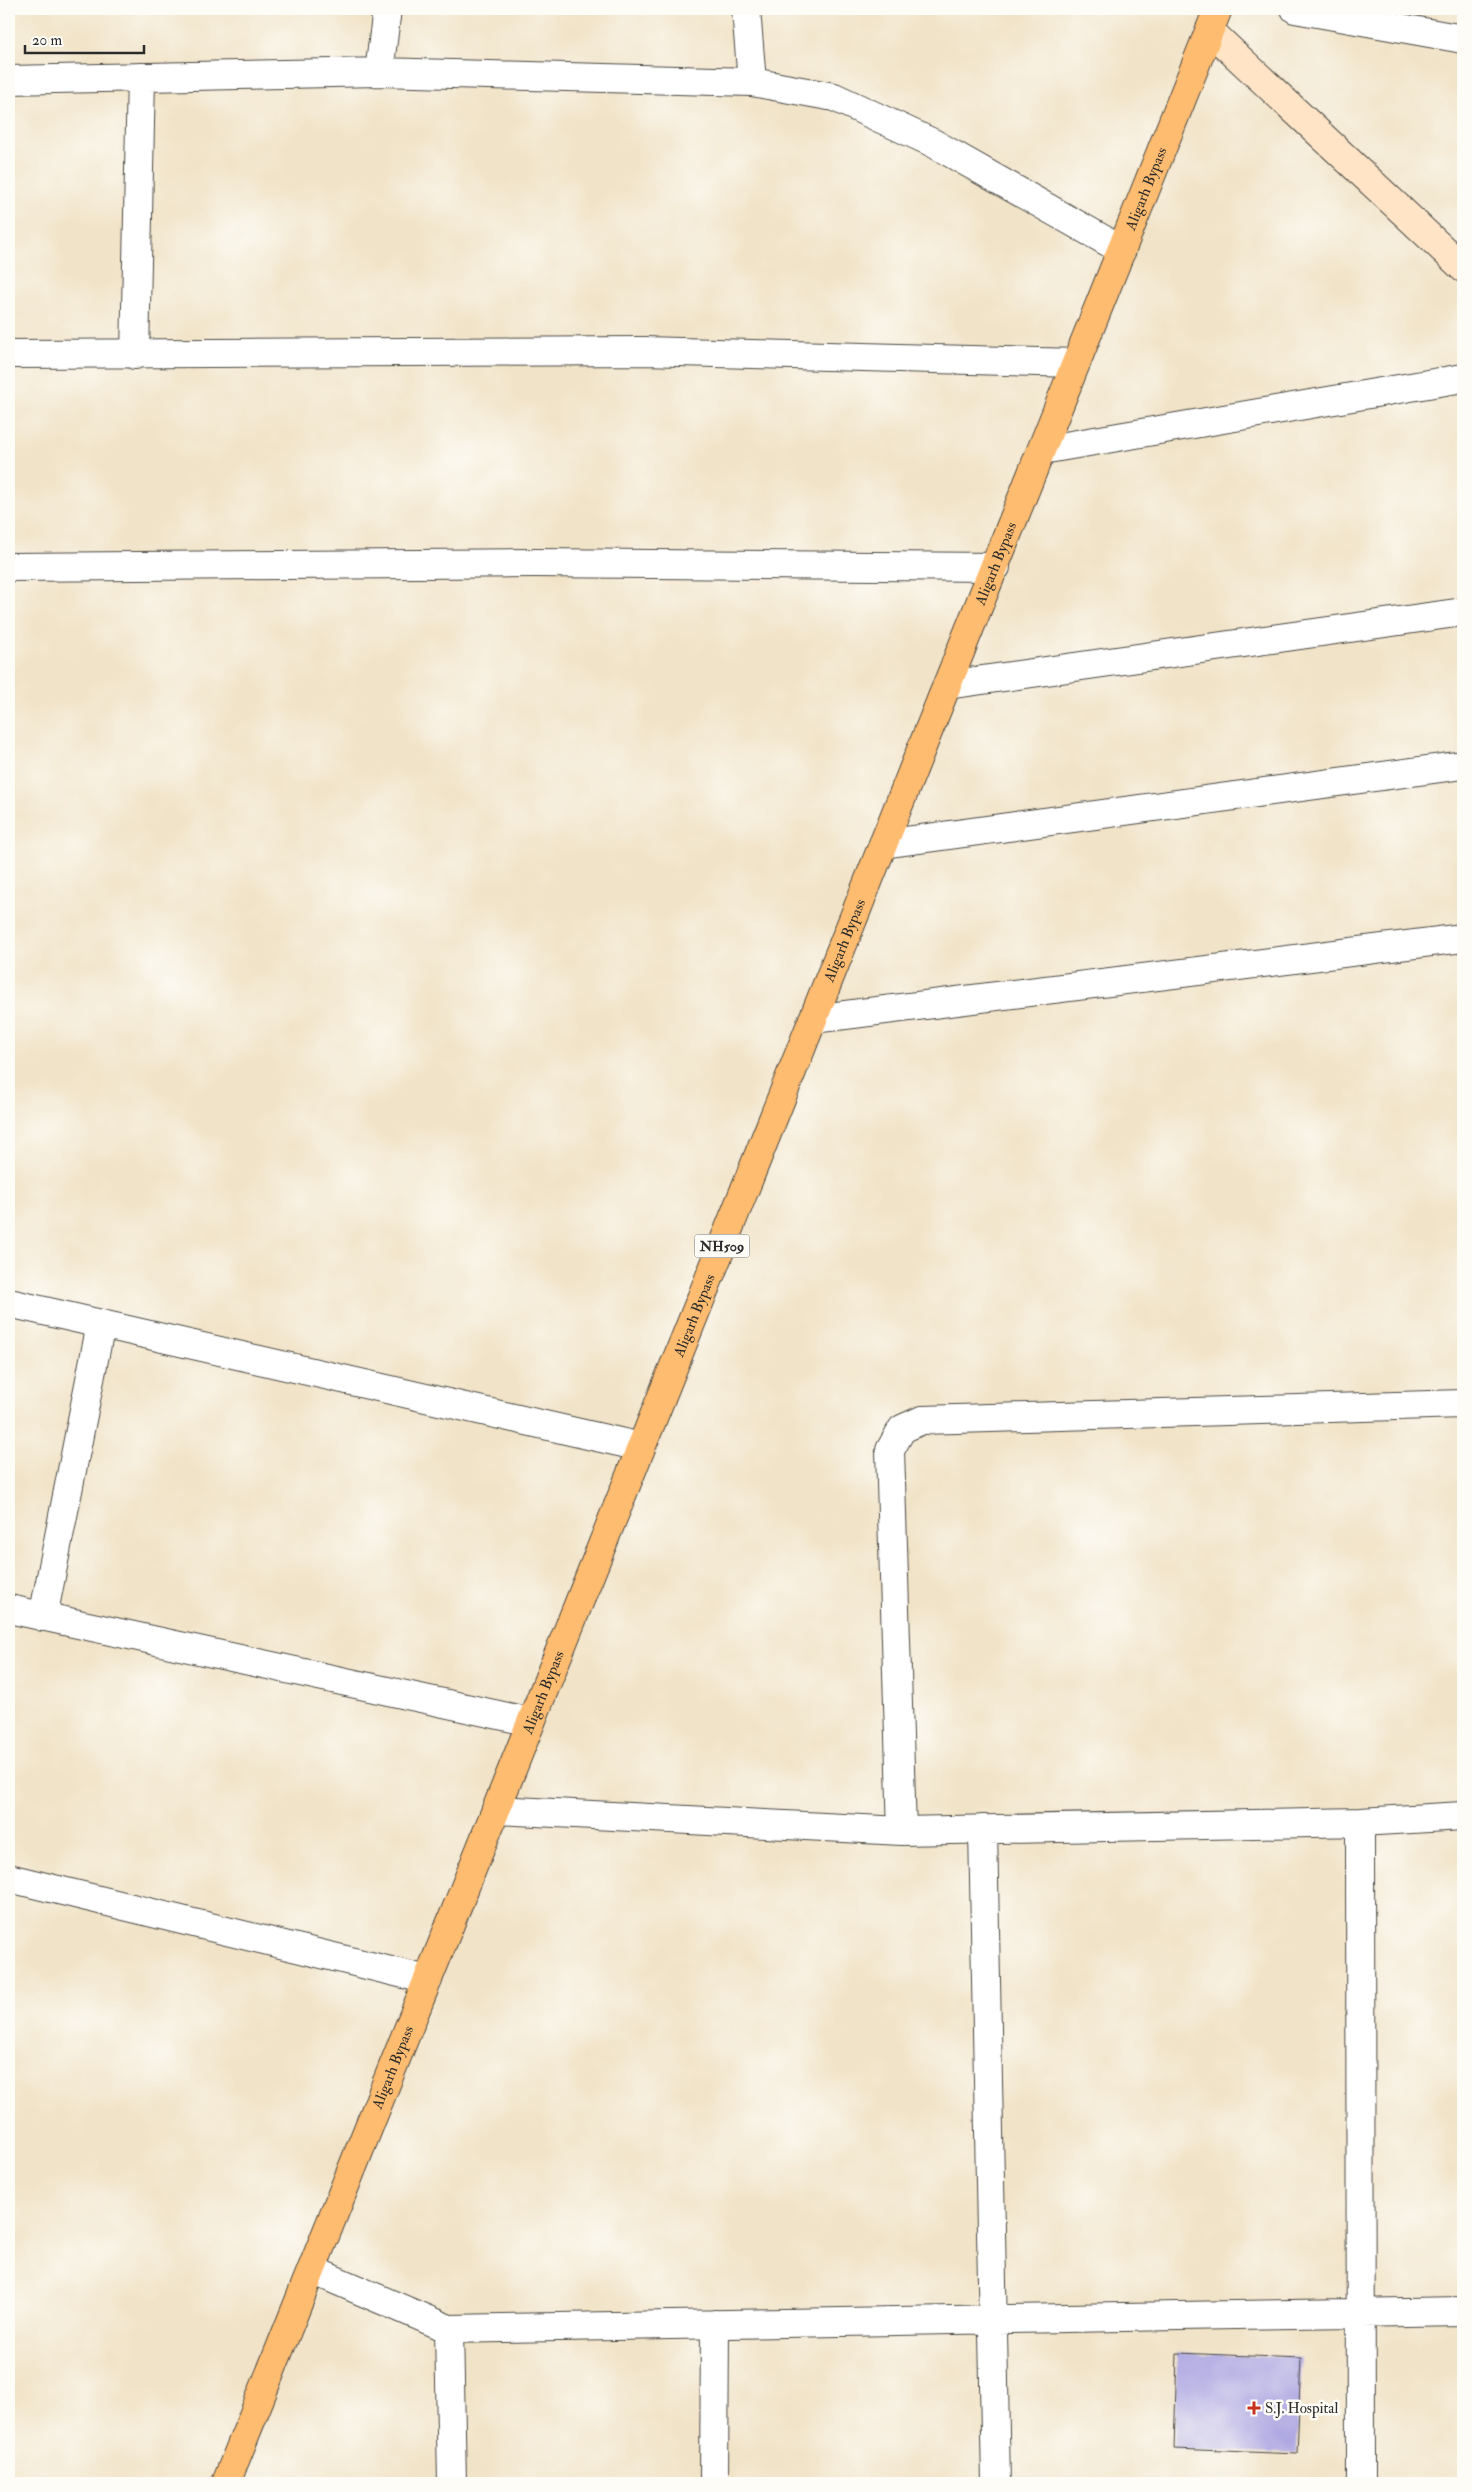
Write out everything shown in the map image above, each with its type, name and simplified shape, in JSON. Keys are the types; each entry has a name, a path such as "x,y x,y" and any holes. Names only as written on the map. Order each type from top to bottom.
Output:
{"highway":[{"name":"Aligarh Bypass","path":"226,2483 1214,20"}],"street":[{"path":"379,72 387,9"},
{"path":"746,9 752,82"},
{"path":"1295,9 1463,39"},
{"path":"1214,20 1463,268"},
{"path":"9,80 379,72 752,82 834,97 933,143 1122,250"},
{"path":"135,355 141,77"},
{"path":"9,354 135,355 644,351 1076,363"},
{"path":"1042,450 1463,378"},
{"path":"9,567 534,563 996,566"},
{"path":"947,685 1463,612"},
{"path":"883,844 1463,765"},
{"path":"813,1019 1463,938"},
{"path":"9,1303 641,1447"},
{"path":"43,1617 101,1324"},
{"path":"902,1831 890,1450 902,1429 922,1420 1463,1404"},
{"path":"9,1609 531,1722"},
{"path":"496,1810 902,1831 1360,1822 1463,1816"},
{"path":"1360,1822 1361,2483"},
{"path":"983,1829 996,2483"},
{"path":"9,1878 428,1980"},
{"path":"312,2270 449,2329 1463,2311"},
{"path":"714,2483 715,2324"},
{"path":"449,2329 452,2483"}],"building":[{"path":"1177,2353 1301,2358 1297,2454 1174,2449"}],"place":[{"name":"S.J. Hospital","path":"1254,2408"}]}
